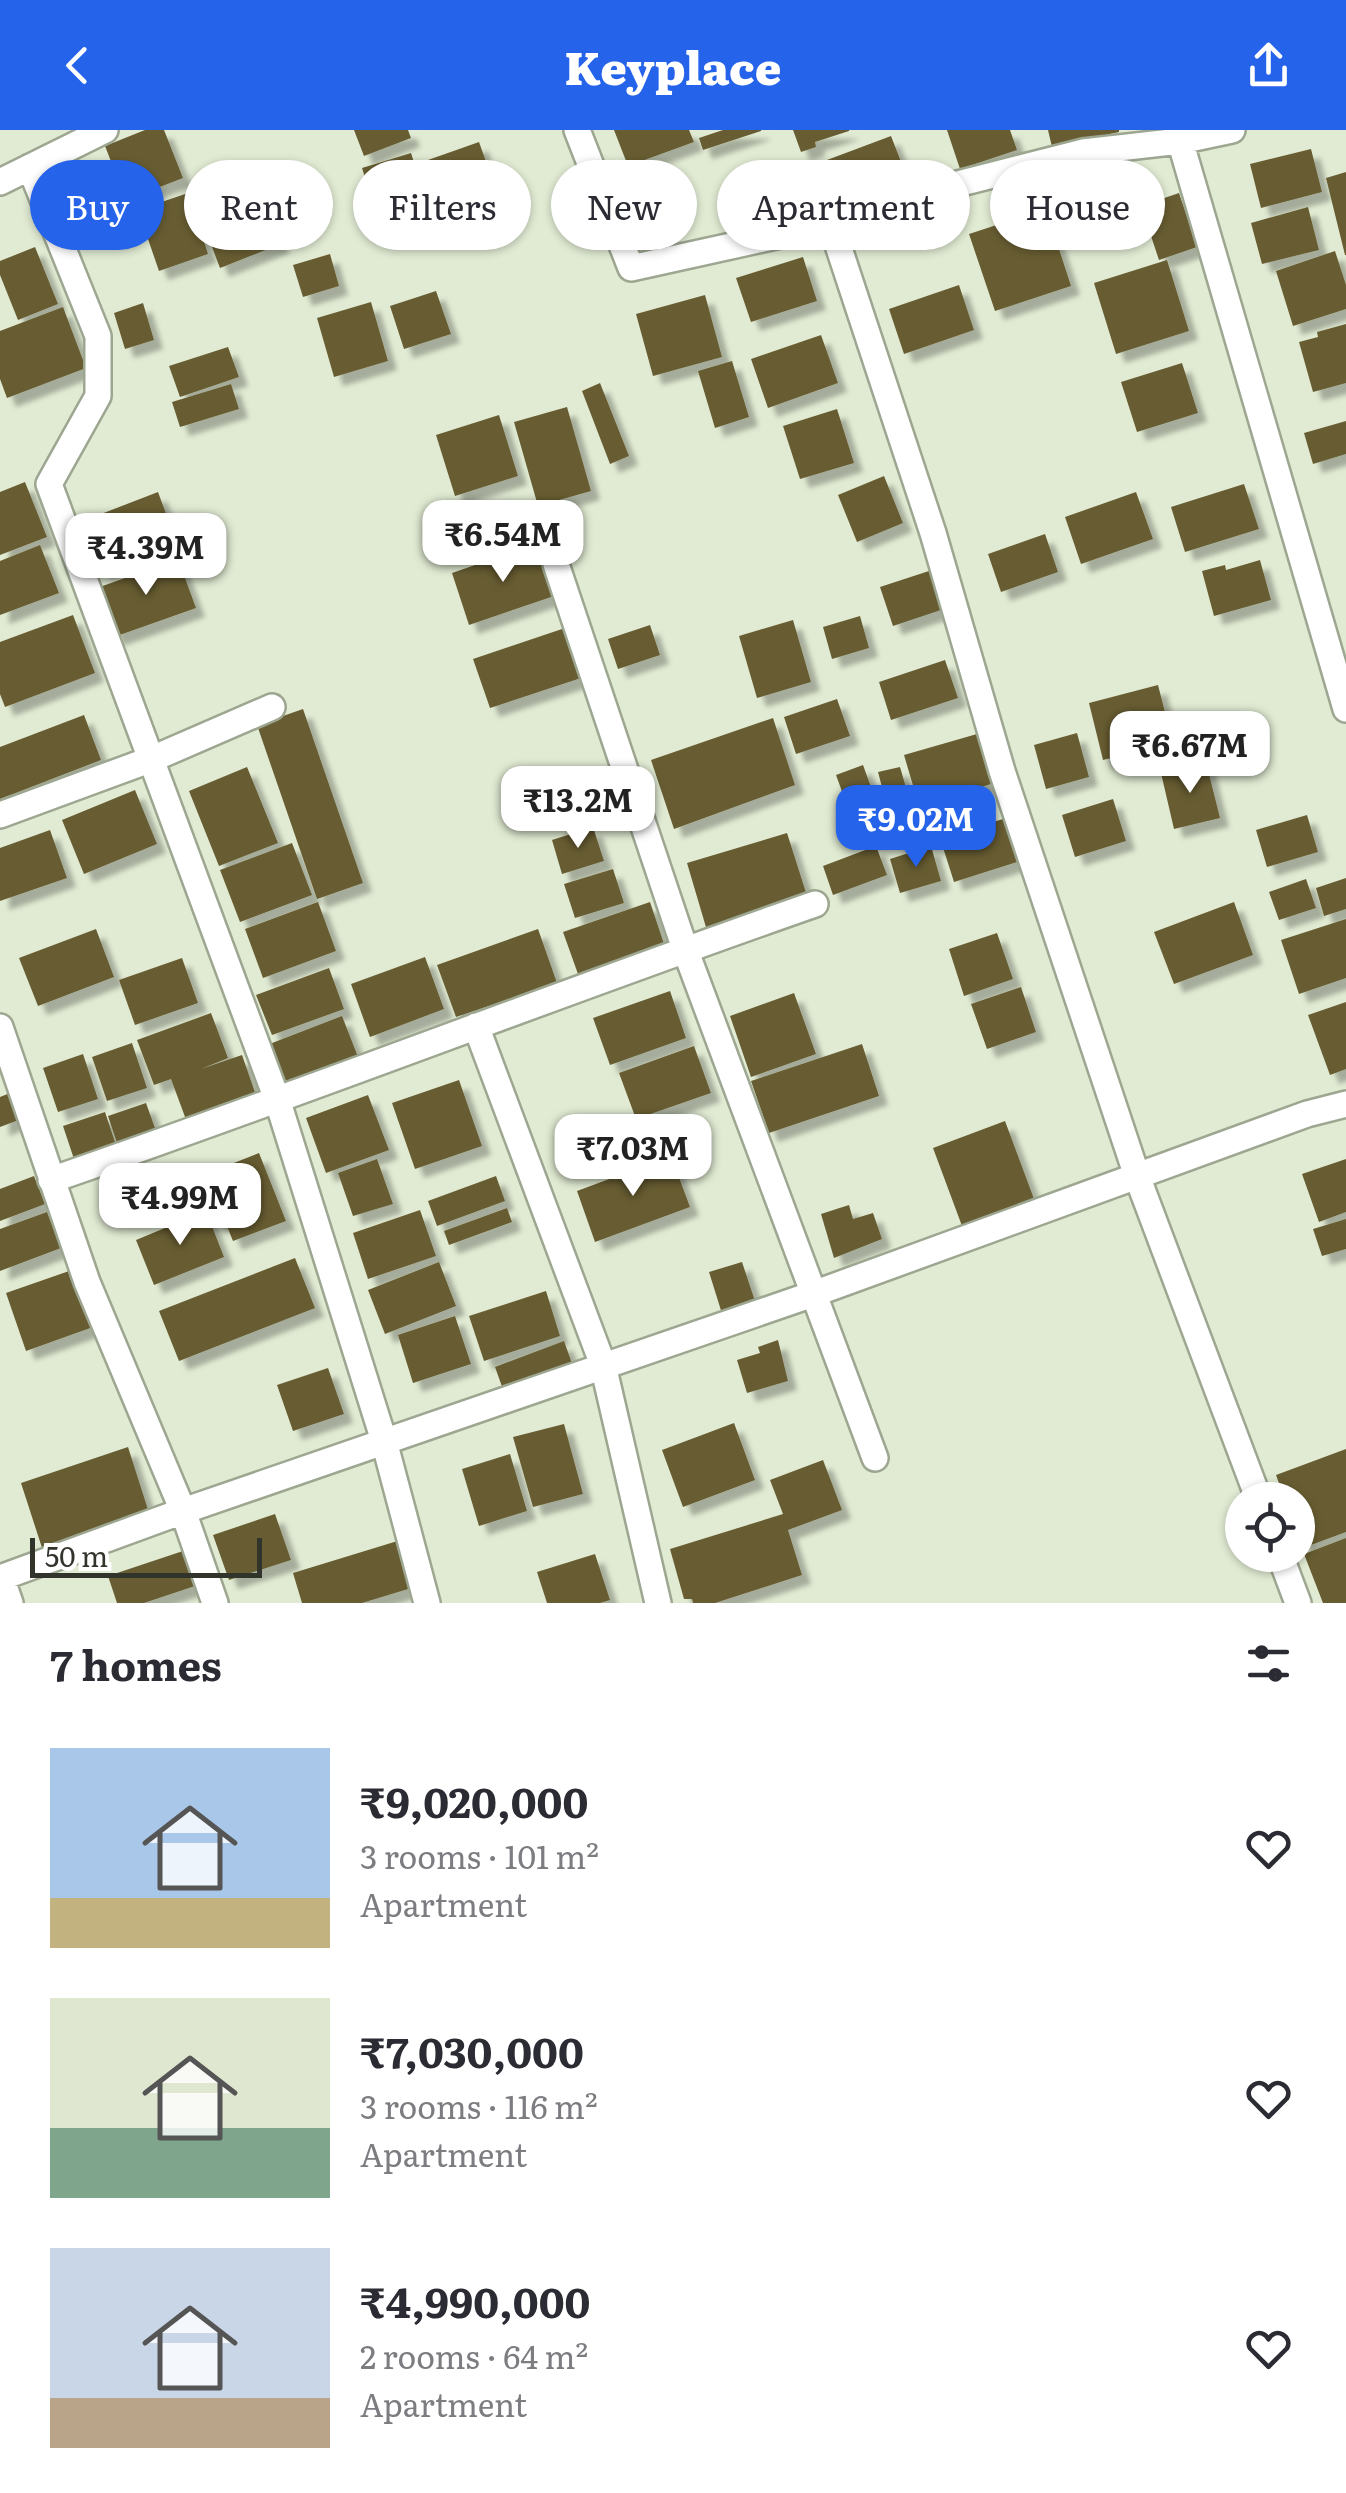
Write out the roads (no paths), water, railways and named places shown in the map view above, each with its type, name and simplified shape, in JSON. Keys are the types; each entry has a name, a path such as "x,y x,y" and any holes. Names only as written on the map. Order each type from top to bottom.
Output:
{"street":[{"path":"44,160 105,130"},
{"path":"578,130 631,268 717,249"},
{"path":"970,181 1084,152 1232,130"},
{"path":"1178,135 1346,709"},
{"path":"0,182 30,167"},
{"path":"63,250 98,336 98,396 49,484 278,1102 384,1440 427,1603"},
{"path":"840,250 933,533 1002,771 1137,1176 1252,1482"},
{"path":"556,564 686,949 875,1458"},
{"path":"0,816 152,759 272,707"},
{"path":"52,1180 278,1102 814,904"},
{"path":"476,1026 603,1365 658,1603"},
{"path":"0,1027 87,1282 183,1510 214,1603"},
{"path":"10,1603 0,1578 183,1510 816,1293 1307,1114 1346,1104"},
{"path":"1286,1572 1298,1603"}]}
